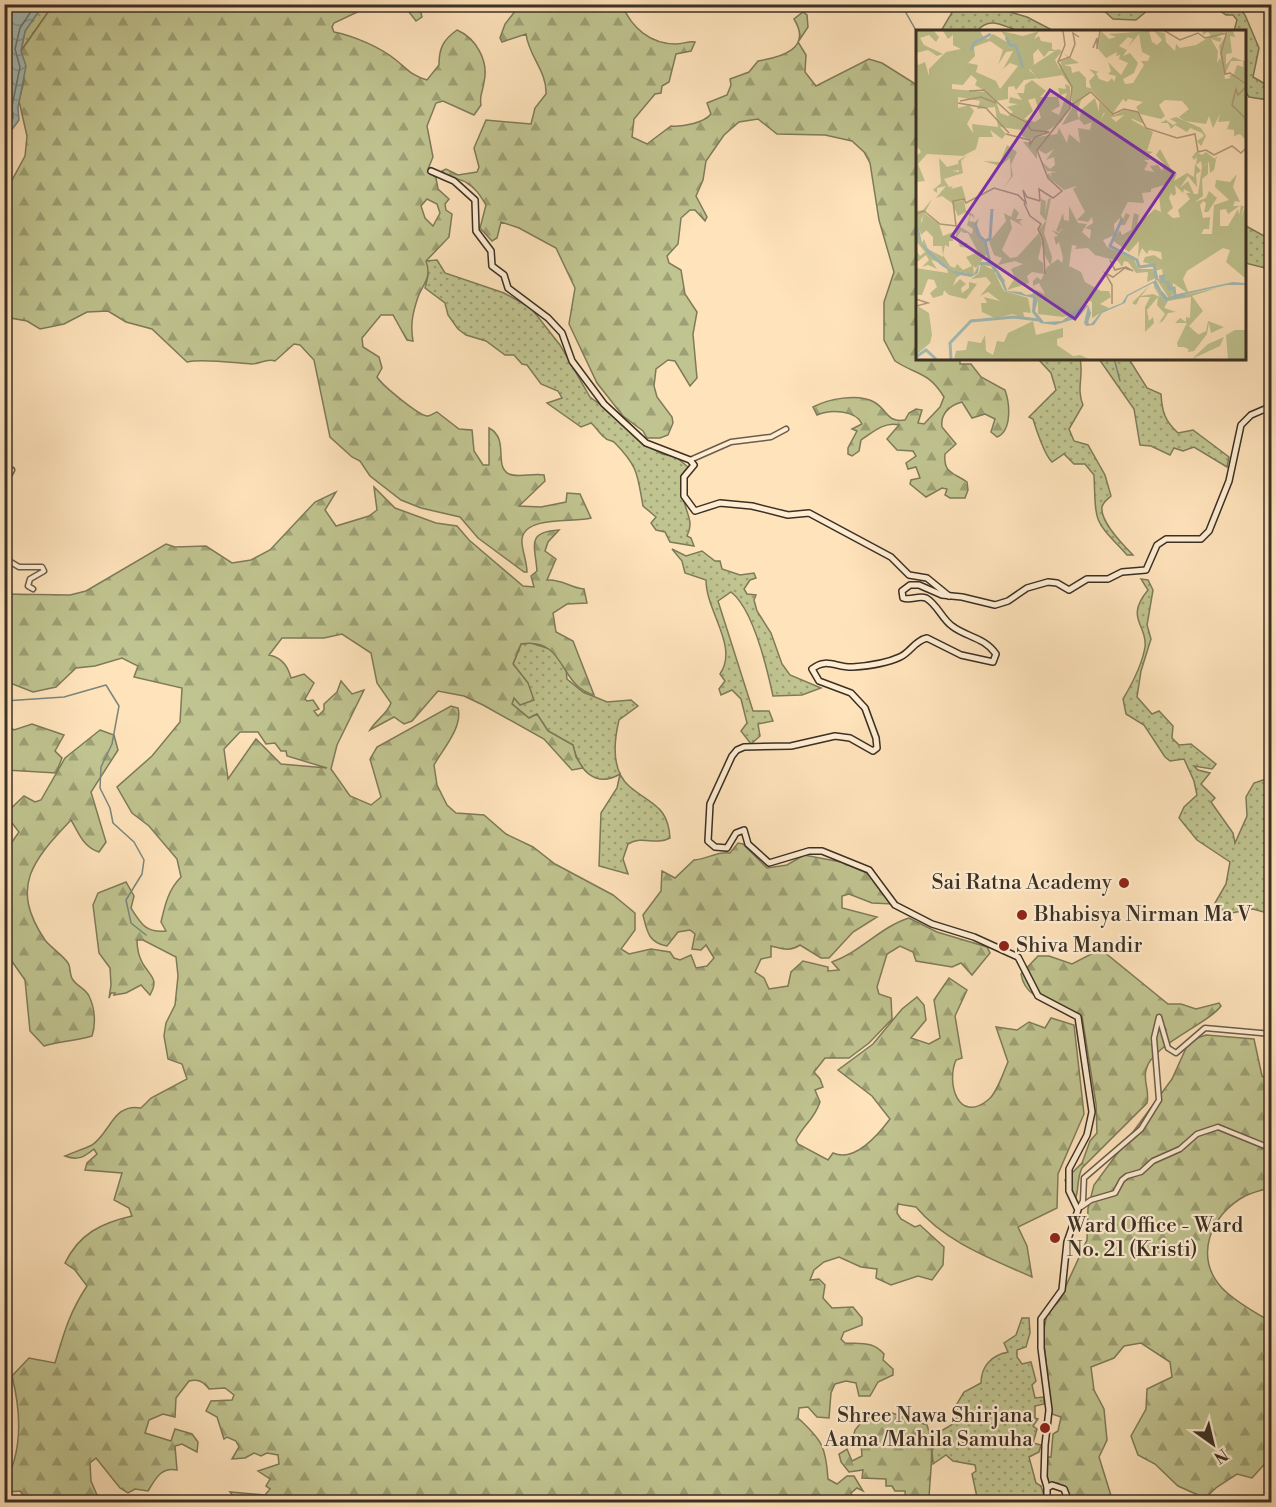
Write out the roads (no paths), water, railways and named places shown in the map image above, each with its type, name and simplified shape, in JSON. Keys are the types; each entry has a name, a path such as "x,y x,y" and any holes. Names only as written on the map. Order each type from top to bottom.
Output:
{"street":[{"path":"431,171 454,181 475,200 476,231 491,251 492,266 504,275 508,288 549,318 562,333 572,361 604,404 646,443 690,460 694,465 684,477 684,496 695,511 720,503 752,506 788,515 809,513 891,557 909,575 927,578 950,597"},
{"path":"1079,1208 1069,1191 1069,1169 1088,1136 1092,1112 1078,1017 1038,996 1018,957 974,937 932,924 895,905 869,870 822,851 808,851 769,863 747,844 744,830 736,833 727,848 715,847 708,841 710,804 732,756 744,747 791,746 835,736 850,738 873,751 877,748 876,738 865,708 851,693 819,681 812,669 826,663 853,667 898,658 918,641 927,638 961,655 993,662 996,654 990,646 952,627 929,600 921,597 907,600 901,594 907,587 915,585 950,597 967,597 995,605 1004,603 1027,588 1048,582 1055,582 1071,590 1087,579 1108,579 1122,572 1146,570 1155,548 1166,538 1201,539 1209,531 1229,481 1241,425 1251,415 1272,406"},
{"path":"690,460 731,442 771,437 786,429"},
{"path":"4,469 12,470 4,485"},
{"path":"4,558 19,567 42,567 44,571 30,579 28,586 33,589"},
{"path":"1047,1503 1047,1487 1044,1477 1049,1410 1041,1348 1041,1319 1062,1290 1067,1242 1079,1208 1084,1178 1141,1129 1159,1100 1155,1038 1159,1017 1168,1048 1176,1053 1206,1028 1272,1035"},
{"path":"1079,1208 1091,1200 1115,1192 1122,1180 1180,1149 1200,1133 1221,1127 1272,1149"},
{"path":"1047,1487 1054,1485 1064,1489 1069,1503"}],"water":[{"path":"26,4 43,5 25,31 21,51 26,66 18,107 19,120 5,139 5,16"}],"waterway":[{"path":"901,4 916,30"},
{"path":"1115,360 1120,381"},
{"path":"4,701 64,697 106,685 119,706 112,744 101,767 100,788 110,808 113,823 134,842 144,860 142,874 126,900 131,923 146,935"}],"place":[{"name":"Sai Ratna Academy","path":"1124,883"},
{"name":"Bhabisya Nirman Ma V","path":"1022,915"},
{"name":"Shiva Mandir","path":"1004,946"},
{"name":"Ward Office - Ward No. 21 (Kristi)","path":"1055,1238"},
{"name":"Shree Nawa Shirjana Aama /Mahila Samuha","path":"1045,1428"}]}
